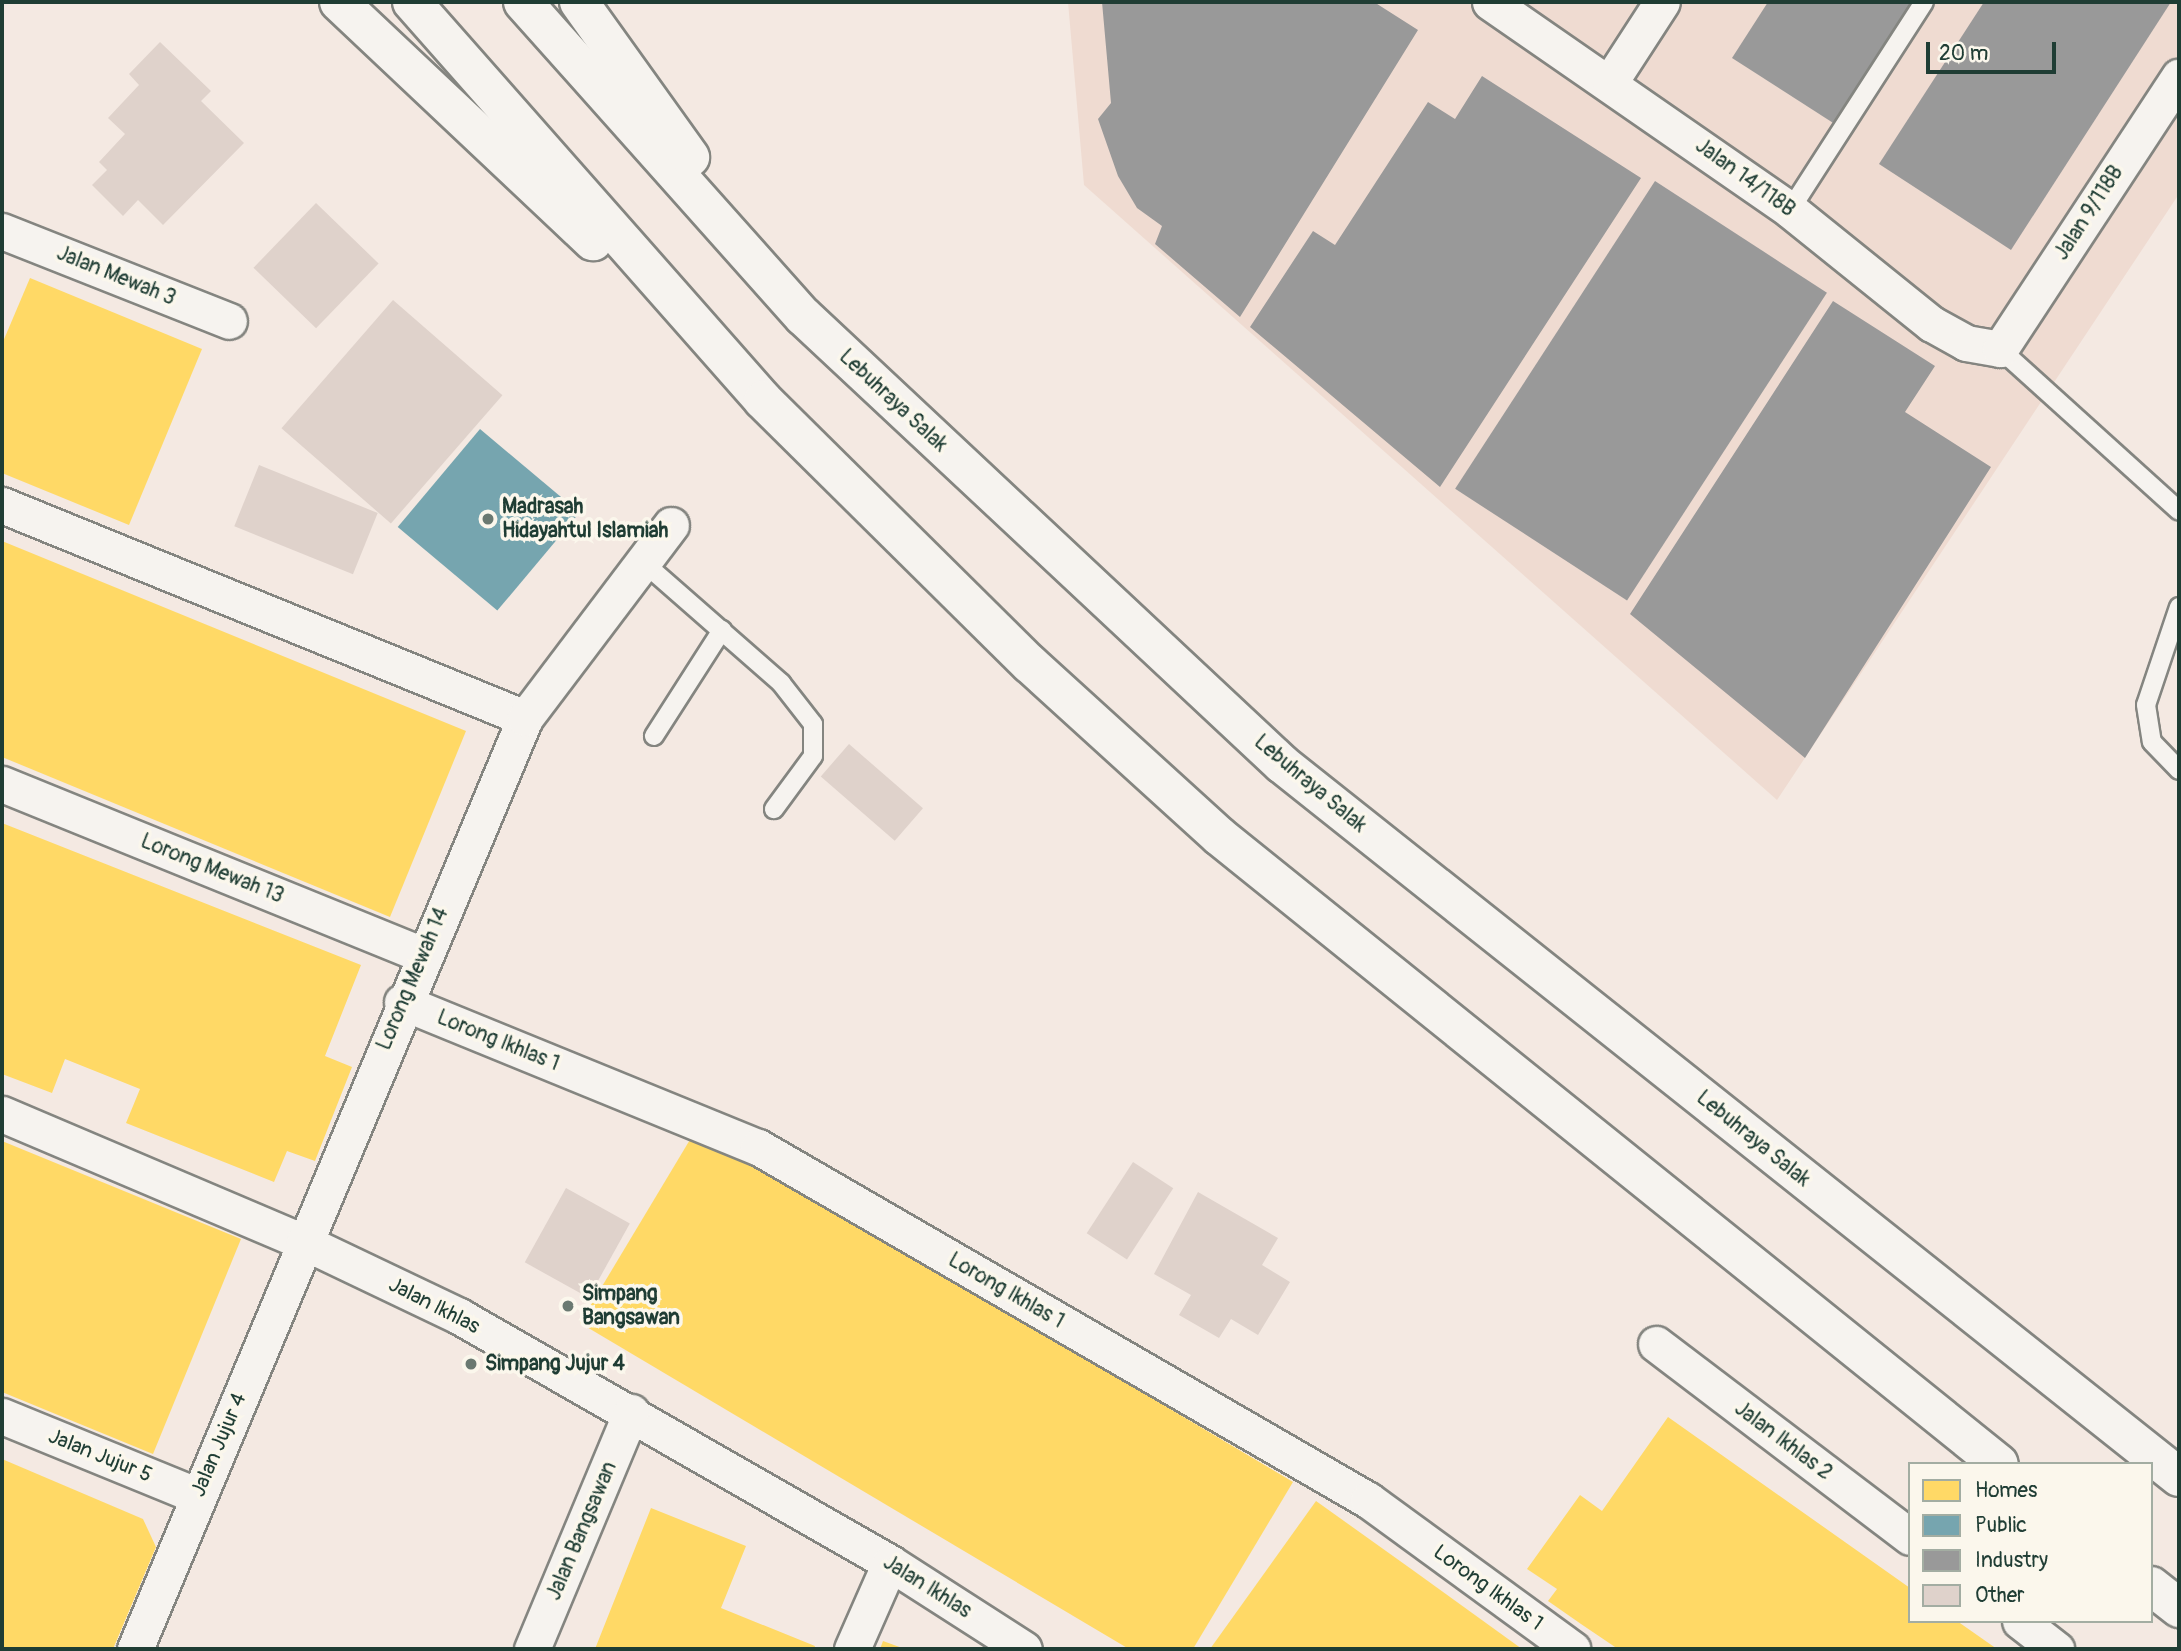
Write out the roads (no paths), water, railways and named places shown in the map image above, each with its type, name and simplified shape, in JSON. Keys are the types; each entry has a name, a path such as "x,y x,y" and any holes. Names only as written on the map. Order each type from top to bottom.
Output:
{"highway":[{"path":"339,2 763,400 1030,664 1219,836 1997,1462"},
{"path":"412,2 763,400"},
{"name":"Lebuhraya Salak","path":"523,2 803,316 1282,764 2179,1477"},
{"path":"579,2 803,316"},
{"path":"2153,1588 2179,1608"}],"street":[{"name":"Jalan 14/118B","path":"1490,2 1610,82 1790,210 1932,324 1966,343 2000,349"},
{"path":"1610,82 1662,2"},
{"name":"Jalan 9/118B","path":"2000,349 2179,78"},
{"name":"Jalan Mewah 3","path":"2,231 229,321"},
{"path":"2,505 525,718"},
{"name":"Lorong Mewah 14","path":"304,1242 402,1002 525,718 671,525"},
{"name":"Lorong Mewah 13","path":"2,784 422,955"},
{"name":"Lorong Ikhlas 1","path":"402,1002 758,1147 1368,1500 1572,1649"},
{"name":"Jalan Ikhlas","path":"2,1114 304,1242 459,1316 631,1412 890,1563 1024,1649"},
{"name":"Jalan Jujur 4","path":"135,1649 304,1242"},
{"name":"Jalan Ikhlas 2","path":"1656,1344 1908,1535"},
{"name":"Jalan Bangsawan","path":"532,1649 631,1412"},
{"name":"Jalan Jujur 5","path":"2,1416 198,1496"},
{"path":"852,1649 890,1563"},
{"path":"2023,1623 2056,1649"}],"lane":[{"path":"1790,210 1924,2"},
{"path":"2000,349 2179,511"},
{"path":"643,562 780,683 813,724 813,756 774,809"},
{"path":"2179,607 2146,705 2151,742 2179,770"},
{"path":"654,736 722,629"}],"place":[{"name":"Madrasah Hidayahtul Islamiah","path":"488,519"},
{"name":"Simpang Bangsawan","path":"568,1306"},
{"name":"Simpang Jujur 4","path":"471,1364"}]}
